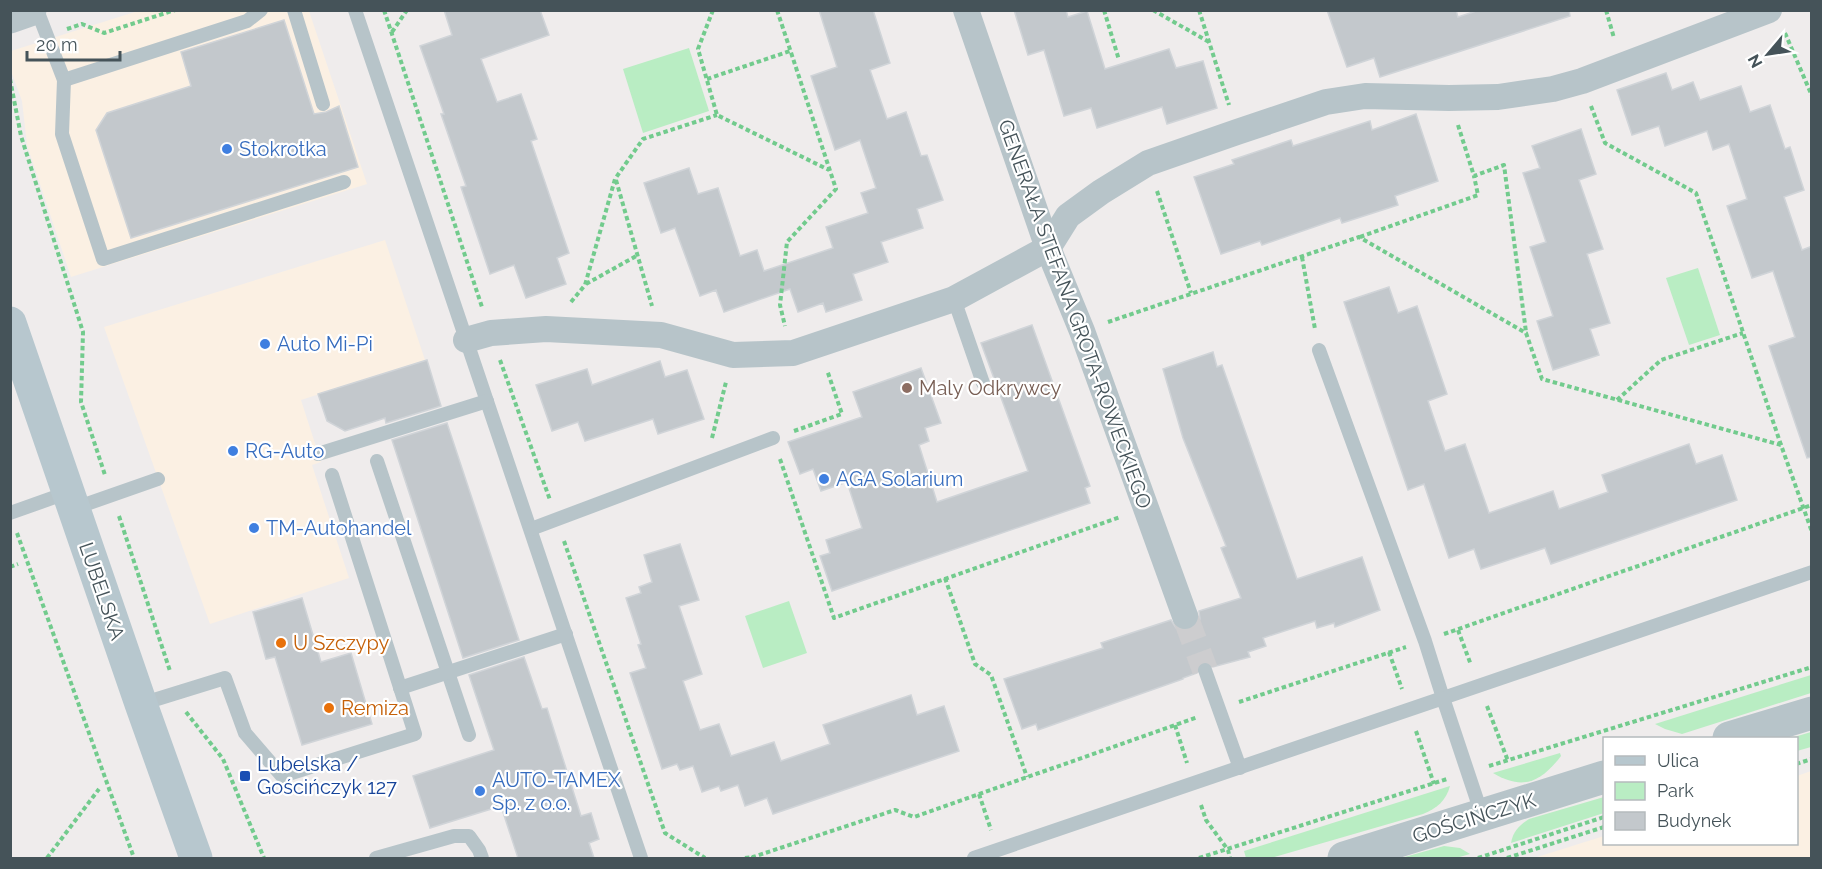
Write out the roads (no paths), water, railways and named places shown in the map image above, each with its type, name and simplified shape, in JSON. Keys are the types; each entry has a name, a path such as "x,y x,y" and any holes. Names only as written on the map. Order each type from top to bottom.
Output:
{"main road":[{"name":"LUBELSKA","path":"10,322 141,705 196,858"}],"street":[{"name":"GENERAŁA STEFANA GROTA-ROWECKIEGO","path":"966,10 1047,248 1082,331 1185,616"},
{"path":"466,340 491,333 546,330 661,335 733,355 793,353 954,299 1047,248 1068,216 1148,163 1326,102 1365,96 1498,97 1553,89 1582,81 1769,10"},
{"path":"10,17 39,23"},
{"path":"1732,737 1812,713"},
{"name":"GOŚCIŃCZYK","path":"1344,858 1603,778"}],"lane":[{"path":"37,10 39,23 64,80 62,134 103,259 344,182"},
{"path":"64,80 247,21 261,10"},
{"path":"294,10 323,104"},
{"path":"355,10 641,858"},
{"path":"954,299 983,383"},
{"path":"1319,350 1425,641 1482,815"},
{"path":"318,454 487,401"},
{"path":"531,529 773,438"},
{"path":"378,461 469,735"},
{"path":"141,705 225,678 245,734 282,776 414,734 332,475"},
{"path":"12,520 72,500 158,479"},
{"path":"974,858 1812,572"},
{"path":"400,688 566,634"},
{"path":"1204,670 1240,768"},
{"path":"376,858 454,836 469,837 482,858"}],"tunnel":[{"path":"1185,616 1205,670"}],"place":[{"name":"Stokrotka","path":"227,149"},
{"name":"Auto Mi-Pi","path":"265,344"},
{"name":"Maly Odkrywcy","path":"907,388"},
{"name":"RG-Auto","path":"233,451"},
{"name":"AGA Solarium","path":"824,479"},
{"name":"TM-Autohandel","path":"254,528"},
{"name":"U Szczypy","path":"281,643"},
{"name":"Remiza","path":"329,708"},
{"name":"Lubelska / Gościńczyk 127","path":"245,776"},
{"name":"AUTO-TAMEX Sp. z o.o.","path":"480,791"}]}
